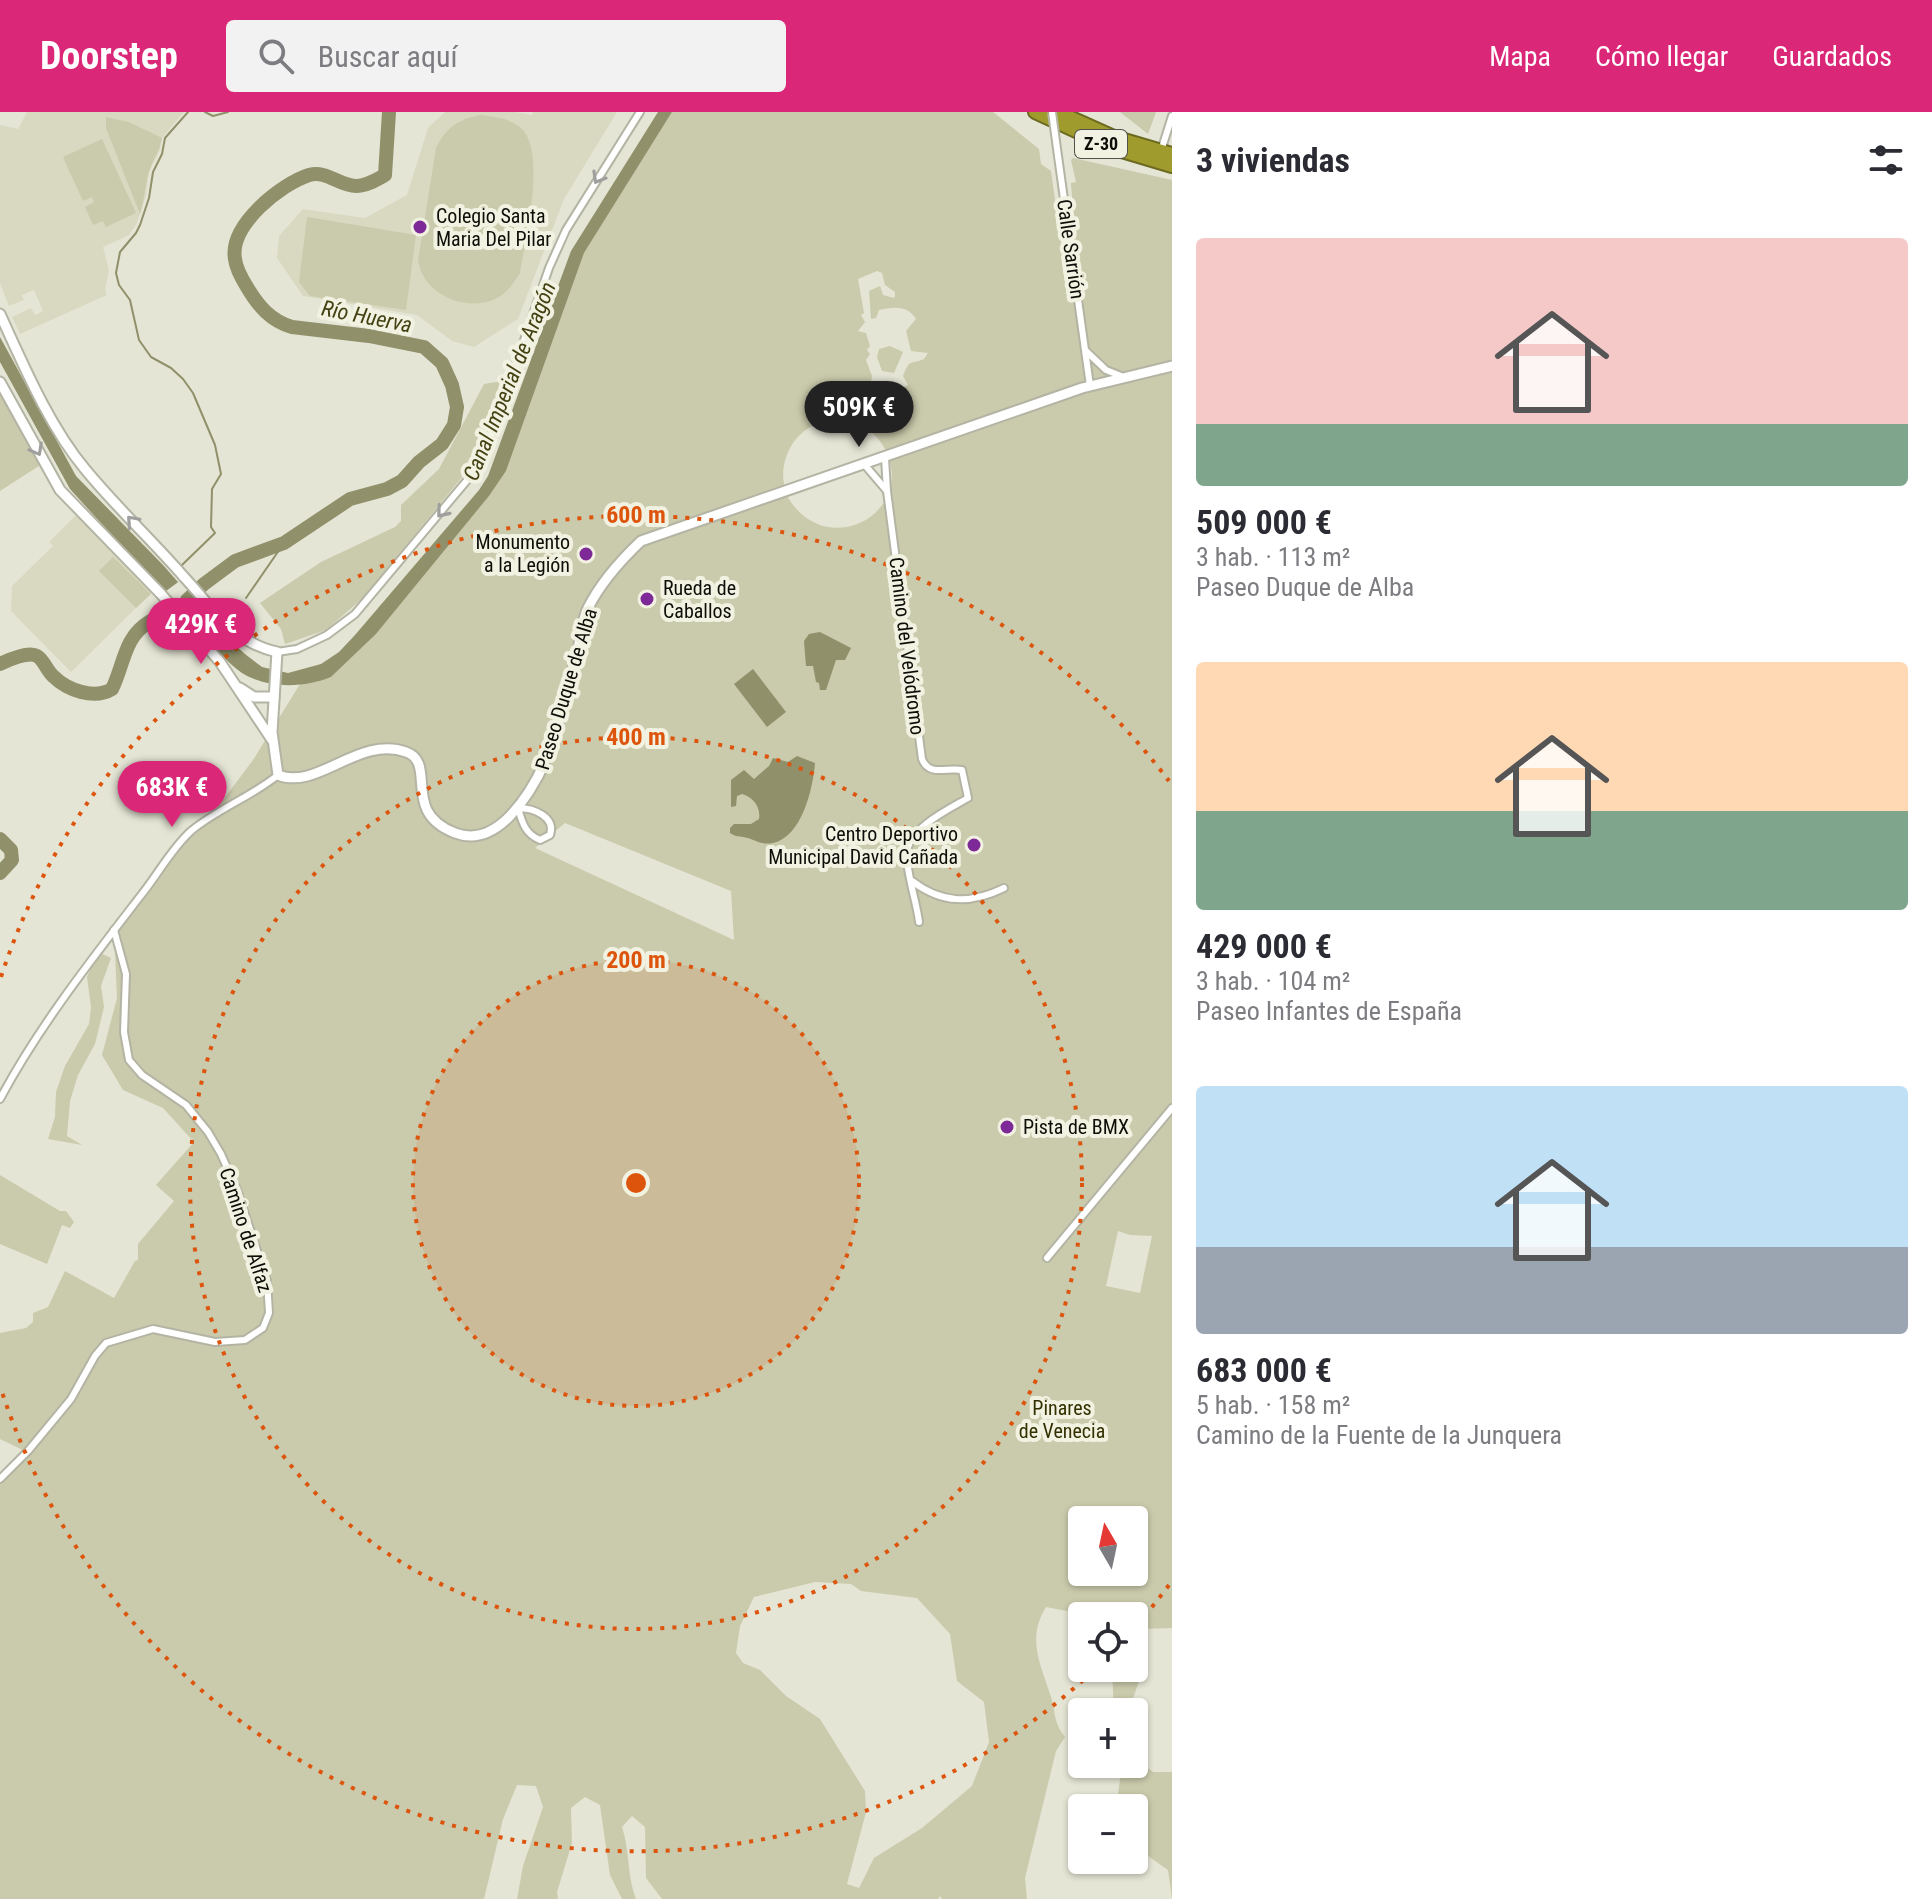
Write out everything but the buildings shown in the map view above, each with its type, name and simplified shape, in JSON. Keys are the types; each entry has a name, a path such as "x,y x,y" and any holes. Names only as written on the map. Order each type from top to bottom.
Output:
{"highway":[{"name":"Z-30","path":"1035,112 1087,138 1166,158"},
{"name":"Z-30","path":"1055,112 1166,158"}],"street":[{"path":"0,314 28,374 77,458 225,624 247,640 277,652 297,649 355,614 474,472 493,430 549,268 566,230 640,112"},
{"name":"Calle Sarrión","path":"1055,112 1058,156 1090,386"},
{"path":"1166,158 1172,116"},
{"path":"1085,350 1106,370 1129,377"},
{"name":"Paseo Duque de Alba","path":"278,775 290,778 305,776 356,754 406,752 418,760 423,805 430,818 464,836 483,835 499,826 518,808 543,770 554,741 587,610 639,543 654,535 1090,386 1172,366"},
{"path":"0,382 60,490 161,594 234,683 272,740"},
{"name":"Camino del Velódromo","path":"885,458 922,759 924,766 934,771 962,770 968,798 935,816 914,837 907,849 912,881"},
{"path":"864,464 887,491"},
{"path":"0,1099 25,1057 114,930 189,833 278,775 272,740 277,652"},
{"path":"234,683 254,697 274,693"},
{"path":"527,795 532,809"},
{"path":"518,808 532,809 551,822 551,833 540,840 528,833 518,808"},
{"path":"912,881 939,897 960,901 985,897 1004,888"},
{"path":"912,881 919,922"},
{"name":"Camino de Alfaz","path":"0,1479 57,1417 106,1343 153,1329 215,1342 245,1340 263,1328 269,1313 267,1281 237,1190 221,1154 186,1105 142,1075 129,1060 124,1032 126,974 114,930"},
{"path":"1047,1258 1172,1108"}],"shaded area":[{"path":"27,112 184,112 162,138 160,150 149,172 137,223 129,235 103,247 109,270 107,295 20,334 12,317 31,308 35,315 43,311 34,290 22,295 24,300 9,306 0,283 0,125 18,129"},
{"name":"Colegio Santa Maria Del Pilar","path":"445,112 515,112 532,115 533,112 617,112 564,199 518,319 474,347 452,341 417,315 303,296 277,258 279,236 303,209 365,218 407,195 428,128"},
{"name":"Canal Imperial de Aragón","path":"658,112 672,112 584,253 506,471 376,634 331,677 298,685 263,682 242,673 217,651 70,489 0,362 0,337 76,476 163,565 229,640 262,667 288,673 321,664 339,652 355,635 488,476 571,251"},
{"path":"76,515 152,592 71,672 11,611 12,586 53,546 49,542"},
{"path":"820,632 851,648 845,660 836,660 826,690 820,690 813,666 806,666 804,641 809,634"},
{"path":"753,669 786,712 767,727 734,684"},
{"path":"797,756 815,763 804,810 792,831 773,843 730,833 734,824 751,824 759,819 759,810 750,797 737,796 736,806 731,807 731,780 744,770 754,779 769,766 773,758 788,762"}],"green space":[{"name":"Pinares de Venecia","path":"672,112 993,112 1039,149 1041,164 1051,171 1062,250 1070,254 1076,250 1071,183 1076,182 1073,158 1172,180 1172,1628 1148,1629 1148,1602 1068,1602 1068,1611 1046,1607 1037,1630 1037,1652 1057,1722 1065,1737 1056,1751 1025,1878 1027,1899 942,1899 940,1896 938,1899 662,1899 646,1878 645,1827 632,1816 622,1827 636,1899 622,1899 610,1875 600,1805 585,1797 571,1808 572,1843 557,1892 558,1899 517,1899 523,1866 543,1807 536,1786 517,1785 503,1819 484,1899 0,1899 0,1479 27,1452 0,1439 0,1333 26,1328 33,1322 33,1313 48,1307 65,1271 114,1298 138,1260 138,1244 174,1201 156,1185 194,1142 163,1108 123,1090 102,1055 117,998 114,930 178,845 211,816 253,760 300,684 331,677 376,634 506,471 584,253","holes":["877,271 882,273 885,285 895,292 895,296 883,295 880,286 869,291 871,319 876,318 879,310 895,308 909,311 916,319 906,331 911,351 928,353 924,359 907,367 903,376 908,385 905,386 880,389 871,383 872,376 866,360 870,346 866,333 858,331 865,322 861,315 864,313 858,279","829,420 862,426 875,435 885,449 892,471 889,491 880,508 866,520 848,527 829,527 810,520 793,505 784,486 784,464 792,444 807,429","565,823 731,891 734,940 535,848","1118,1231 1152,1236 1140,1293 1106,1286","815,1582 851,1584 861,1591 917,1598 950,1634 957,1681 984,1702 989,1742 972,1786 922,1828 874,1858 859,1888 847,1884 866,1812 865,1791 820,1719 786,1696 760,1670 743,1663 736,1653 740,1626 754,1597"]},
{"path":"1120,112 1156,112 1148,134"},
{"path":"480,115 507,120 521,128 529,139 533,156 532,197 520,273 498,298 469,303 436,291 422,273 418,261 436,148 454,126"},
{"path":"106,117 129,122 162,138 148,174 140,214 106,128"},
{"path":"102,139 136,213 106,227 103,221 93,225 85,207 94,202 92,197 83,201 63,157"},
{"path":"307,217 416,235 406,310 310,296 299,282"},
{"path":"890,346 903,352 894,373 882,371 877,357 879,349"},
{"path":"0,381 42,464 0,491"},
{"path":"503,381 472,465 363,598 326,630 285,644 281,629 260,603 321,562 395,527 401,521 401,505 439,469 484,384"},
{"path":"113,557 151,594 136,608 99,571"},
{"path":"98,952 111,958 101,986 104,1007 95,1044 78,1075 70,1101 67,1136 82,1145 48,1139 55,1117 56,1092 65,1066 89,1024 91,1007 87,977"},
{"path":"0,1175 60,1211 66,1211 74,1222 70,1228 62,1225 47,1264 0,1244"},
{"path":"1113,1682 1139,1682 1133,1698 1113,1698"},
{"path":"1148,1768 1153,1772 1172,1772 1172,1899 1168,1870 1148,1855 1148,1794 1118,1794 1120,1778 1148,1778"}],"pier":[{"path":"181,580 210,613 193,629 162,594"}],"waterway":[{"path":"182,565 215,533 211,527 212,489 221,474 215,445 193,393 183,379 151,357 139,340 130,300 119,285 116,273 120,252 140,225 165,138 188,112"},
{"path":"205,112 213,116 228,112"},
{"name":"Río Huerva","path":"187,600 235,561 284,543 350,499 387,489 402,481 419,462 442,444 454,425 457,407 452,385 442,363 424,347 284,324 271,317 256,300 241,277 236,262 235,246 248,220 285,187 315,174 356,186 385,175 389,112"},
{"path":"246,598 284,543"},
{"name":"Río Huerva","path":"0,664 33,655 66,685 81,692 105,692 112,689 134,635 149,622 178,608"},
{"name":"Río Huerva","path":"0,839 11,850 12,860 0,873"}],"place":[{"name":"Colegio Santa Maria Del Pilar","path":"420,227"},
{"name":"Monumento a la Legión","path":"586,554"},
{"name":"Rueda de Caballos","path":"647,599"},
{"name":"Centro Deportivo Municipal David Cañada","path":"974,845"},
{"name":"Pista de BMX","path":"1007,1127"}]}
